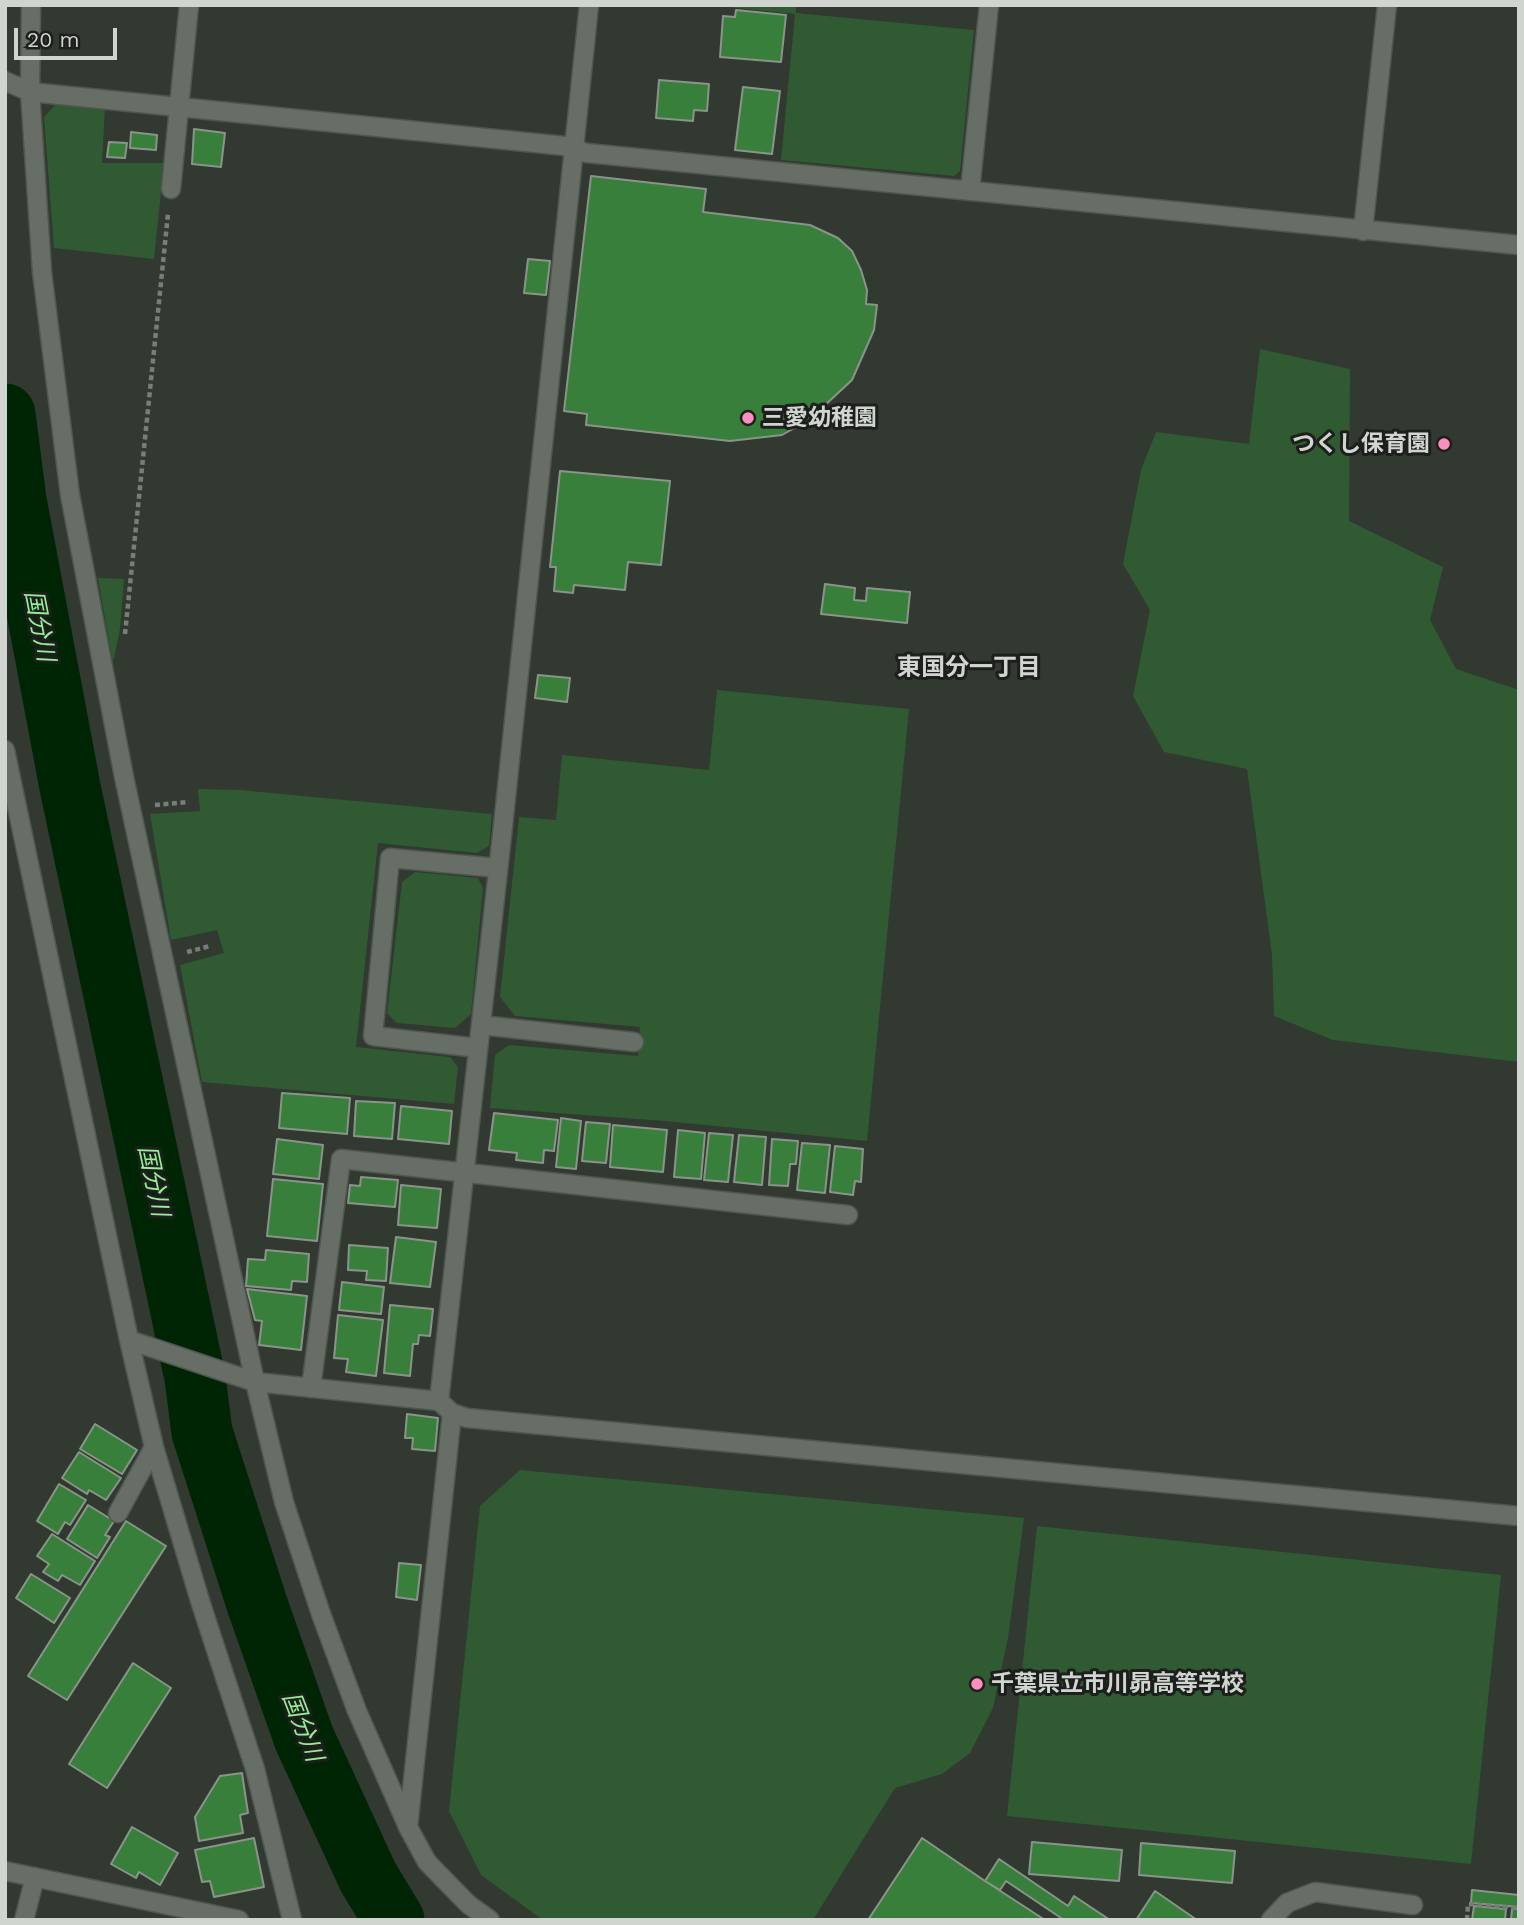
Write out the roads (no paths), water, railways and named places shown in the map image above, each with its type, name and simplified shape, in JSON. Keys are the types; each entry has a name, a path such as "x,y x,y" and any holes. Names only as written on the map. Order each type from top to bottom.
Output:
{"street":[{"path":"32,5 30,92 42,272 70,495 124,777 255,1382 284,1502 357,1711 408,1827 427,1861 468,1904 489,1920"},
{"path":"171,189 189,5"},
{"path":"408,1827 464,1172 589,5"},
{"path":"970,191 989,5"},
{"path":"1363,231 1387,5"},
{"path":"9,82 30,92 565,146 587,153 1519,245"},
{"path":"5,750 128,1340 154,1447 201,1604 255,1769 292,1920"},
{"path":"478,1048 373,1035 390,858 498,868"},
{"path":"481,1026 634,1042"},
{"path":"311,1388 341,1159 848,1215"},
{"path":"128,1340 255,1382 445,1407 467,1419 1519,1516"},
{"path":"118,1513 154,1447"},
{"path":"5,1871 239,1920"},
{"path":"24,1920 35,1877"},
{"path":"1272,1920 1287,1903 1315,1892 1413,1905"}],"waterway":[{"name":"国分川","path":"5,414 16,500 70,787 195,1378 202,1432 257,1604 304,1738 368,1877 394,1920"}],"place":[{"name":"三愛幼稚園","path":"748,418"},
{"name":"つくし保育園","path":"1444,444"},
{"name":"千葉県立市川昴高等学校","path":"977,1684"}],"district":[{"name":"東国分一丁目","path":"969,668"}]}
